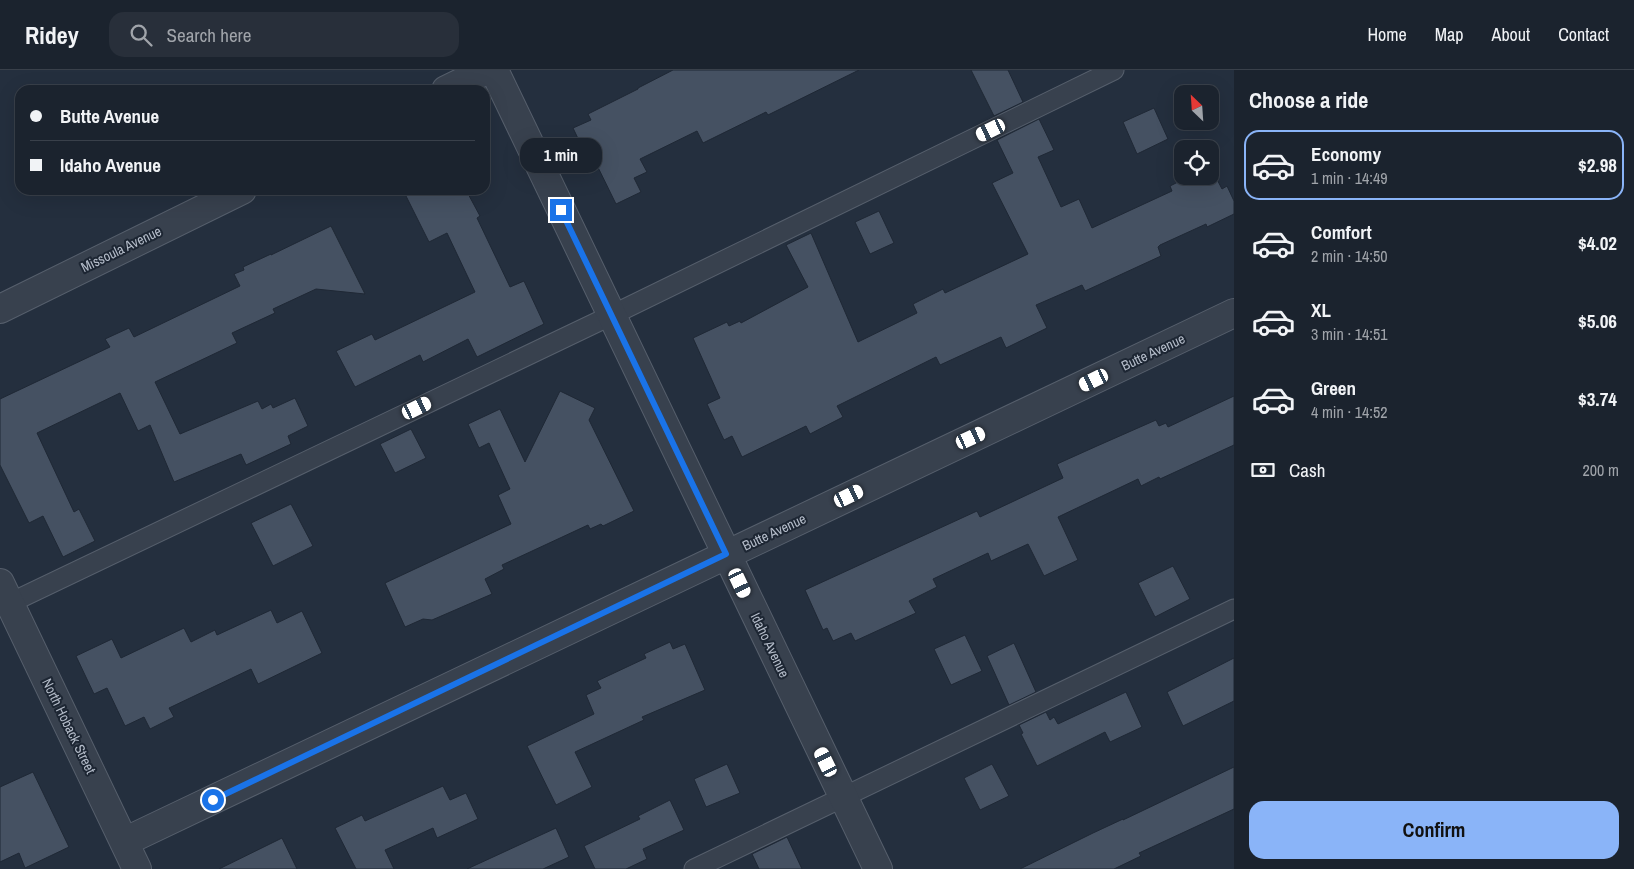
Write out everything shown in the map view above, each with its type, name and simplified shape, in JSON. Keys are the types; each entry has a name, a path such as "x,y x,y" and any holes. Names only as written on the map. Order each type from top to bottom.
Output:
{"street":[{"path":"456,85 487,70"},
{"name":"Idaho Avenue","path":"494,70 878,869"},
{"name":"Missoula Avenue","path":"0,308 232,195"},
{"name":"Butte Avenue","path":"124,842 1234,313"},
{"name":"North Hoback Street","path":"5,593 137,869"}],"lane":[{"path":"5,593 612,315 1114,70"},
{"path":"694,869 1234,609"}],"building":[{"path":"673,70 859,70 768,115 766,112 703,143 697,131 640,159 647,172 634,178 641,192 616,204 588,147 583,149 573,128 591,120 588,114"},
{"path":"971,70 1008,70 1023,102 994,116"},
{"path":"1154,108 1168,139 1137,154 1123,122"},
{"path":"1039,119 1054,150 1038,157 1061,207 1079,199 1092,228 1172,191 1170,186 1174,184 1219,185 1219,183 1222,189 1227,186 1234,201 1234,214 1207,227 1206,224 1160,245 1158,247 1161,256 1085,291 1082,285 1036,305 1047,328 1006,348 1001,337 940,365 936,357 837,406 843,417 810,434 806,426 742,457 732,436 724,440 707,404 720,398 693,338 727,322 729,326 740,321 741,323 808,287 786,245 811,233 858,342 917,313 913,304 943,289 945,293 1028,254 992,183 1013,173 997,140"},
{"path":"406,195 469,195 480,216 477,218 510,287 524,281 544,324 477,357 468,339 423,362 420,355 355,387 336,351 372,334 375,340 475,292 447,233 429,242"},
{"path":"879,211 894,243 870,254 855,222"},
{"path":"331,226 365,294 316,289 273,309 275,313 232,333 237,343 155,382 180,434 258,401 262,409 271,404 273,408 295,398 308,426 288,436 291,444 246,465 241,454 174,482 150,425 138,431 120,393 37,433 74,512 79,509 95,541 63,557 43,516 29,523 0,465 0,399 110,347 105,339 129,328 134,337 240,286 234,274 244,270 243,267"},
{"path":"560,391 595,408 589,420 634,511 603,526 601,524 590,529 588,525 502,565 504,569 485,579 492,594 432,620 423,619 405,627 385,583 511,524 498,495 510,489 489,443 479,448 468,424 500,409 525,462"},
{"path":"1234,396 1234,445 1141,486 1138,479 1058,517 1078,560 1044,576 1028,544 991,561 988,553 933,579 937,587 909,601 916,613 855,641 851,633 833,641 827,628 823,630 805,590 977,511 980,517 1063,478 1057,464 1156,420 1159,426 1166,423 1168,427"},
{"path":"411,429 426,458 395,473 380,444"},
{"path":"291,504 313,546 273,566 251,523"},
{"path":"1173,566 1190,599 1155,617 1138,583"},
{"path":"271,610 277,623 302,611 322,653 258,684 251,669 169,708 174,717 150,729 144,717 125,726 107,688 94,694 76,656 112,639 121,658 184,628 191,642 215,630 217,635"},
{"path":"965,635 982,671 951,685 934,649"},
{"path":"670,642 673,649 685,644 705,690 642,717 644,720 575,752 592,787 556,805 527,746 594,714 586,695 601,688 597,681 646,658 644,654"},
{"path":"1014,643 1036,692 1009,705 987,656"},
{"path":"1234,658 1234,701 1183,726 1167,692"},
{"path":"1126,692 1142,727 1110,742 1105,732 1037,766 1021,734 1023,733 1019,725 1046,712 1050,720 1054,717 1058,724"},
{"path":"727,764 740,793 706,807 694,779"},
{"path":"992,764 1009,796 980,810 964,778"},
{"path":"1234,767 1234,809 1139,853 1141,856 1114,869 1020,869 1093,833"},
{"path":"33,772 69,847 25,868 19,853 0,862 0,787"},
{"path":"443,786 450,800 466,793 478,819 437,838 433,828 385,850 394,869 356,869 335,828 362,815 365,821"},
{"path":"670,800 684,830 643,849 647,859 626,869 595,869 584,846 640,819 638,816"},
{"path":"556,828 569,857 543,869 467,869"},
{"path":"787,837 802,869 759,869 752,854"},
{"path":"282,838 297,869 219,869"}],"route":[{"path":"213,800 726,554 561,210"}]}
